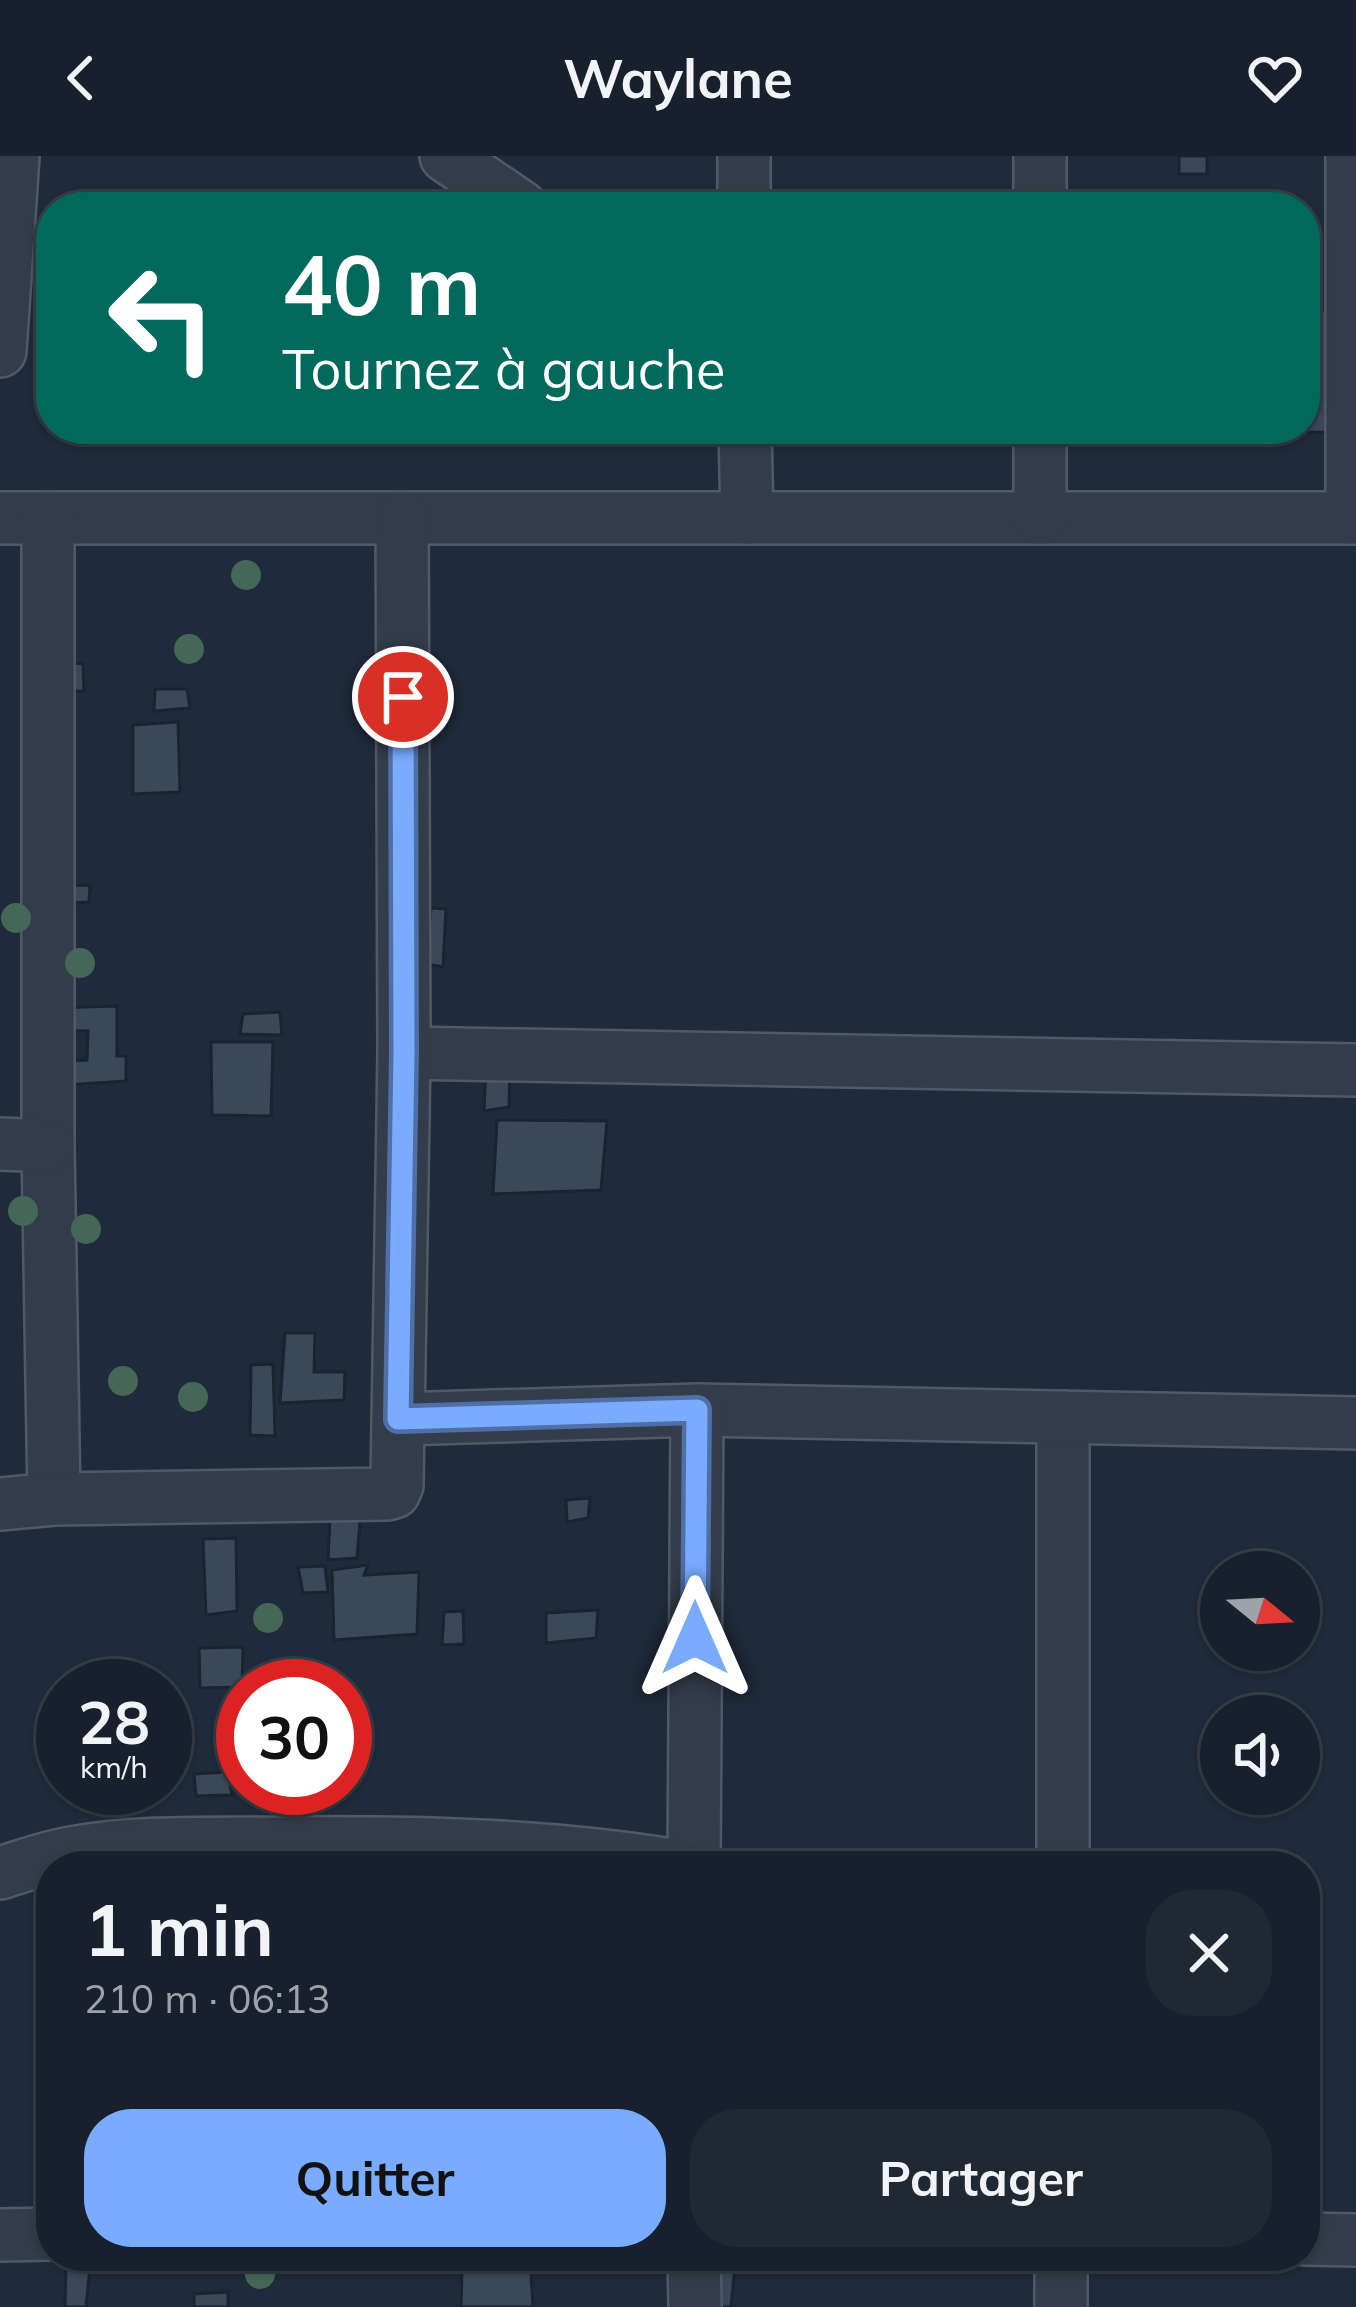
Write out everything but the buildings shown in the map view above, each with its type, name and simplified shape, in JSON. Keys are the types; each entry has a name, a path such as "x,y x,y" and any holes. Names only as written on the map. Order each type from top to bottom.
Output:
{"street":[{"path":"0,351 14,156"},
{"path":"446,156 499,192"},
{"path":"744,156 744,192"},
{"path":"1040,156 1040,192"},
{"path":"54,1499 24,1145 24,518 1354,518 1352,156"},
{"path":"745,444 747,518"},
{"path":"1040,444 1040,518"},
{"path":"0,1504 54,1499 387,1494 397,1485 404,1053 402,518"},
{"path":"404,1053 1356,1070"},
{"path":"398,1419 697,1410 1356,1423"},
{"path":"694,1851 697,1410"},
{"path":"1063,1417 1063,1851"},
{"path":"87,1851 148,1844 349,1843 562,1851"},
{"path":"0,1873 36,1863"},
{"path":"0,2235 36,2234"},
{"path":"1320,2239 1356,2240"},
{"path":"694,2271 695,2307"},
{"path":"1061,2271 1061,2307"}],"route":[{"path":"403,697 398,1419 697,1410 695,1638"}]}
